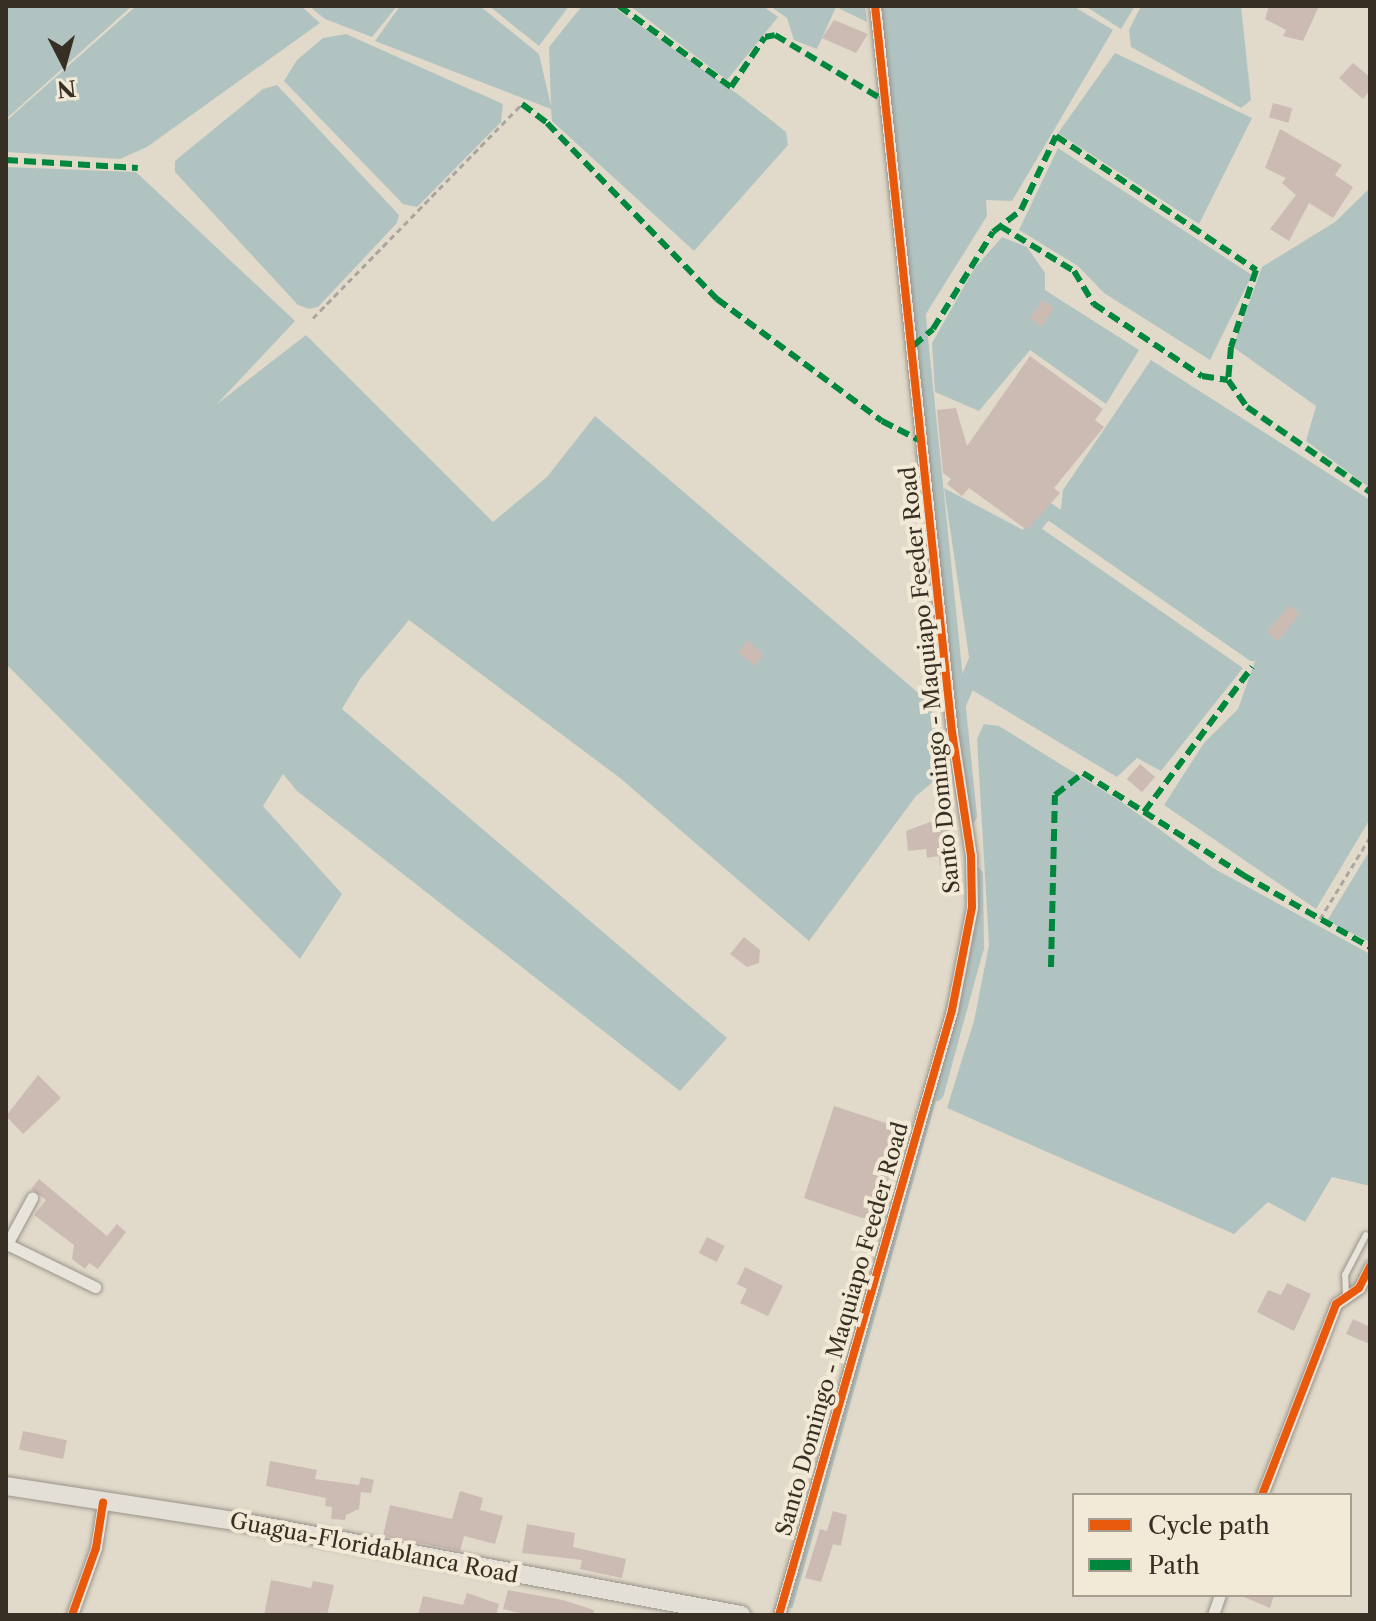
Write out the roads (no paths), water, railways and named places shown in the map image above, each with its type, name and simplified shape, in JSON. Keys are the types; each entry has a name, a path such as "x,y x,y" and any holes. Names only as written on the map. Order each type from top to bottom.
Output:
{"main road":[{"name":"Guagua-Floridablanca Road","path":"6,1486 241,1522 741,1615"}],"street":[{"name":"Santo Domingo - Maquiapo Feeder Road","path":"779,1615 952,1010 972,907 971,856 952,732 875,6"},
{"path":"32,1198 7,1246 95,1287"},
{"path":"1263,1493 1336,1304 1359,1288 1370,1266"},
{"path":"72,1615 96,1548 103,1503"}],"lane":[{"path":"1346,1299 1345,1275 1366,1235"}],"waterway":[{"path":"886,6 969,816"},
{"path":"959,702 1033,527 1047,510 1253,653"},
{"path":"936,1093 976,947 975,875"},
{"path":"791,1606 936,1093"}]}
